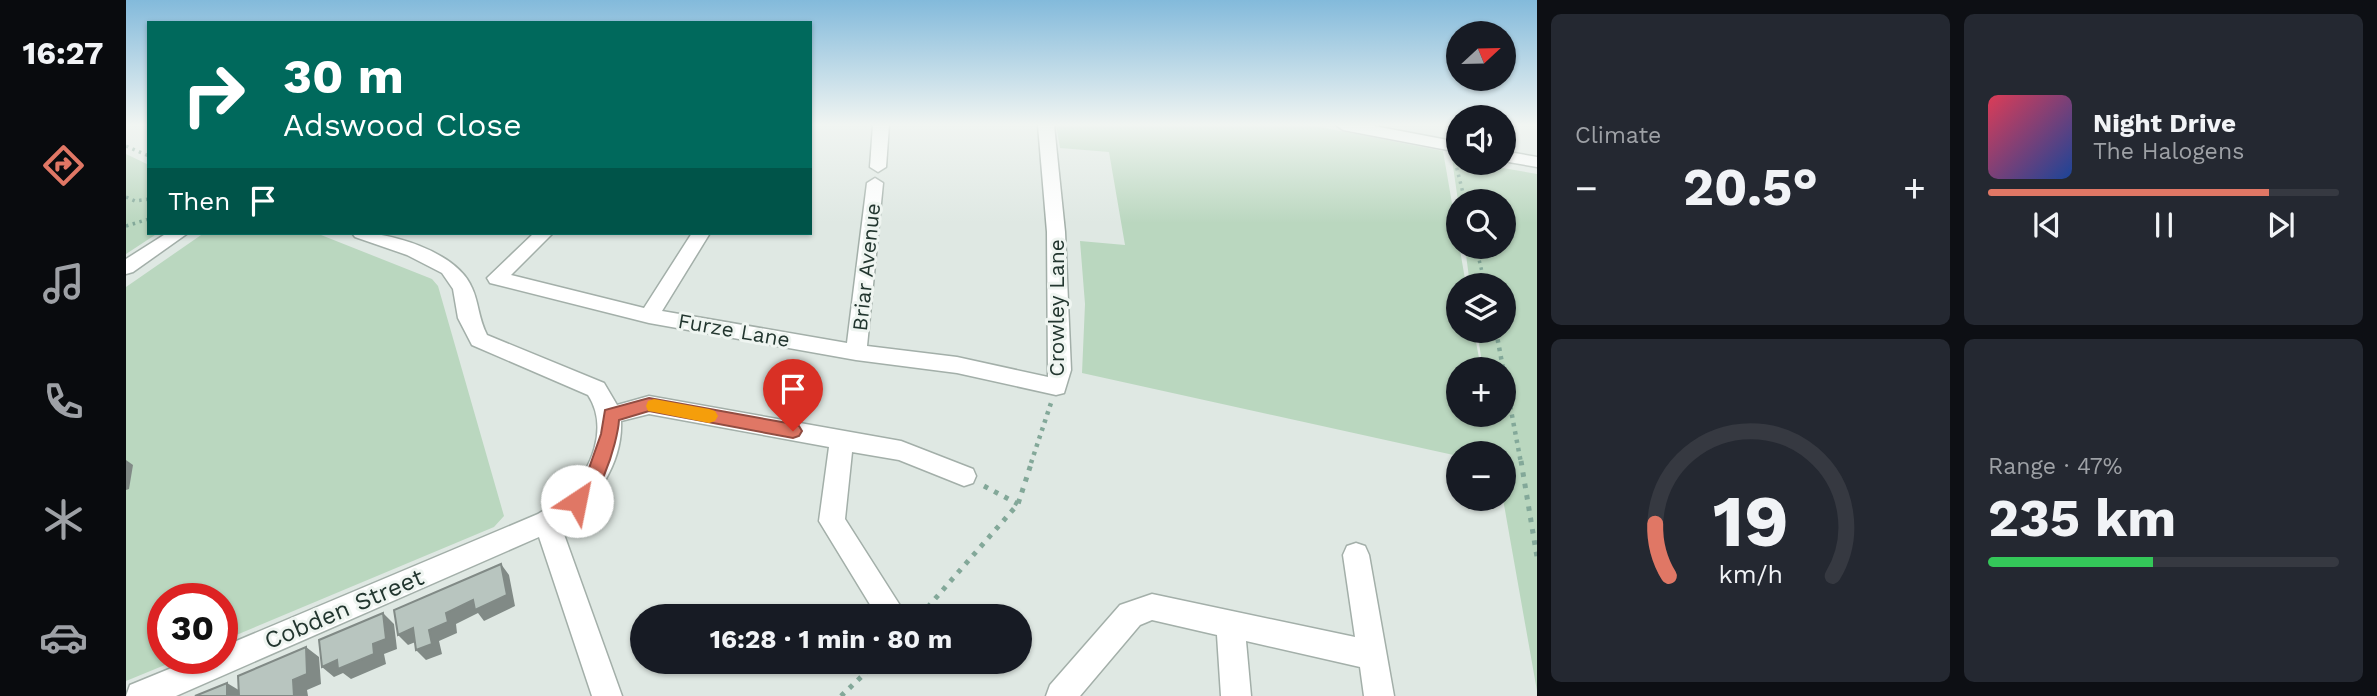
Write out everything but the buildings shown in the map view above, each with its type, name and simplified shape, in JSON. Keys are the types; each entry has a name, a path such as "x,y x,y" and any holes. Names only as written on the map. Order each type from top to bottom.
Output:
{"street":[{"name":"Briar Avenue","path":"856,352 878,157"},
{"name":"Crowley Lane","path":"1049,157 1056,232 1060,370 1056,387"},
{"path":"1516,158 1537,162"},
{"path":"126,268 176,235"},
{"path":"366,235 414,251 449,269 463,288 468,318 479,340 596,390 606,400 611,415 649,405 901,451 964,477"},
{"name":"Furze Lane","path":"542,235 497,278 649,316 856,352 957,365 1056,387"},
{"path":"649,316 700,235"},
{"name":"Cobden Street","path":"141,696 547,522 577,501 596,474 609,434 611,415"},
{"path":"842,440 832,521 885,604"},
{"path":"547,522 607,696"},
{"path":"1356,555 1370,655 1379,696"},
{"path":"1061,696 1130,615 1152,607 1370,655"},
{"path":"1230,624 1236,696"}],"path":[{"path":"126,197 135,201 147,199"},
{"path":"126,226 147,220"},
{"path":"1499,343 1537,556"},
{"name":"Crowley Lane","path":"930,604 1018,504 1056,387"},
{"path":"964,477 1018,504"},
{"path":"841,696 864,674"}],"green space":[{"path":"126,157 133,157 147,164 147,235 155,235 126,254"},
{"path":"1110,157 1444,157 1450,189 1446,189 1446,259 1462,259 1464,273 1446,273 1446,343 1476,343 1479,357 1446,357 1446,427 1516,427 1516,357 1481,357 1479,343 1516,343 1516,273 1468,273 1467,259 1516,259 1516,189 1456,189 1454,175 1516,175 1516,170 1537,174 1537,691 1505,511 1516,511 1516,441 1446,441 1446,453 1082,373 1085,304 1080,241 1125,245"},
{"path":"201,235 321,235 432,279 438,286 504,516 494,527 238,634 238,583 147,583 147,672 126,681 126,287"}],"slow traffic":[{"path":"654,406 709,416"}],"route":[{"path":"577,501 596,474 609,434 611,415 649,405 793,431"}]}
